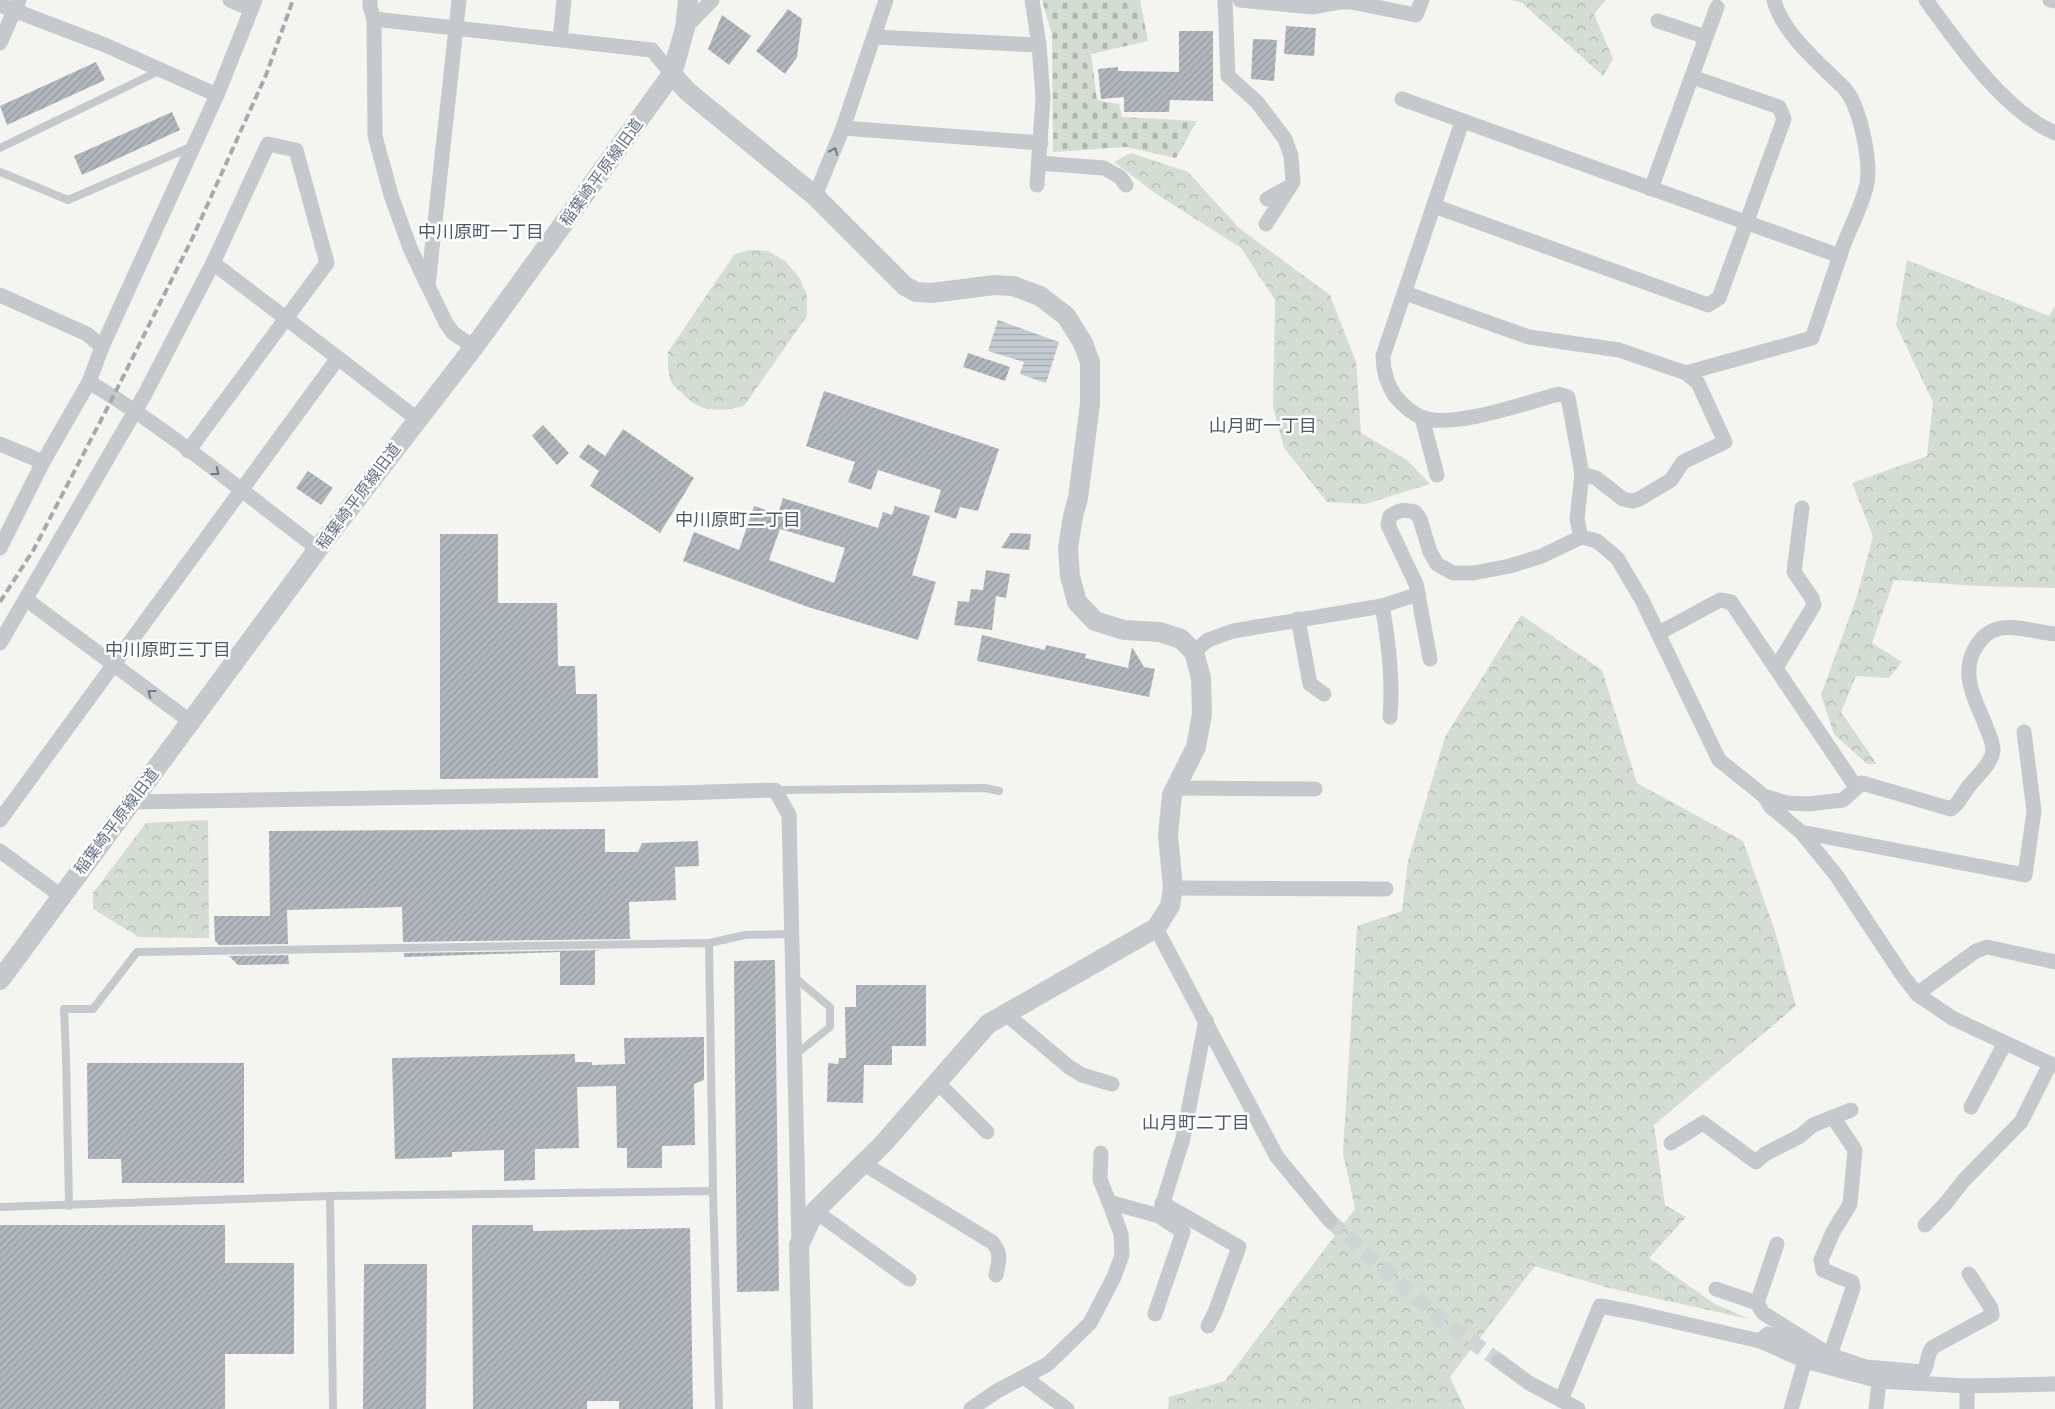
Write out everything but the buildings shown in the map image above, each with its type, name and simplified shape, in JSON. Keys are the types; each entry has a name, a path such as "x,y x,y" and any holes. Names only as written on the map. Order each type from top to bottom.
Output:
{"street":[{"path":"0,548 43,462 89,382 102,347 217,95 253,4 230,0"},
{"path":"370,0 370,7 374,18 375,136 391,195 410,248 450,328 474,347"},
{"path":"428,286 459,0"},
{"path":"560,39 564,0"},
{"name":"稲葉崎平原線旧道","path":"1,978 318,549 417,418 474,347 672,74 685,28 688,0"},
{"path":"685,28 712,0"},
{"path":"815,196 843,128 886,0"},
{"path":"1032,0 1039,46 1043,98 1037,185"},
{"path":"1225,0 1228,76 1257,102 1285,139 1291,156 1293,182 1266,224"},
{"path":"1240,0 1312,7 1351,2 1416,15 1422,0"},
{"path":"1686,373 1812,338 1867,184 1868,164 1859,117 1849,93 1790,32 1776,11 1774,0"},
{"path":"1926,0 1965,53 2008,100 2042,127 2055,133"},
{"path":"2050,0 2055,0"},
{"path":"0,5 17,5 217,95"},
{"path":"0,43 17,5"},
{"path":"1651,189 1718,7"},
{"path":"374,18 652,50 687,91 815,196 905,286 916,292 932,293 994,285 1013,286 1040,296 1066,316 1083,342 1090,362 1090,404 1078,498 1068,548 1070,576 1077,602 1094,622 1124,630 1160,632 1181,639 1194,652 1201,678 1202,714 1196,747 1172,795 1168,835 1173,888 1170,906 1156,928 988,1024 864,1164 815,1211 799,1245"},
{"path":"1658,21 1706,37"},
{"path":"874,37 1039,46"},
{"path":"1434,206 1708,305 1719,298 1784,119 1779,107 1692,77"},
{"path":"1402,99 1840,256"},
{"path":"1462,122 1383,356 1383,367 1390,389 1402,404 1422,418 1439,421 1455,420 1559,394 1568,397 1582,474 1577,519 1581,537"},
{"path":"843,128 1041,143"},
{"path":"0,643 27,600 134,412 213,263 268,144 296,150 327,263 188,451"},
{"path":"1039,163 1104,168 1120,177 1126,185"},
{"path":"1267,199 1290,186"},
{"path":"213,263 287,317 417,418"},
{"path":"1405,293 1529,338 1619,350 1686,373 1698,383 1725,442 1683,462 1670,480 1639,499 1632,501 1623,499 1596,478 1582,474"},
{"path":"0,295 87,334 102,347"},
{"path":"0,820 338,358"},
{"path":"89,382 188,451 318,549"},
{"path":"1422,418 1437,475"},
{"path":"0,444 43,462"},
{"path":"1776,668 1814,605 1812,598 1794,572 1802,508"},
{"path":"1430,659 1416,584 1388,525 1390,516 1397,511 1405,509 1415,512 1420,519 1430,552 1437,564 1453,573 1473,573 1510,566 1542,556 1581,537 1597,541 1617,558 1659,633 1719,760 1764,796 1770,806 1801,832 1836,875 1917,994 1952,1018 2053,1063 2021,1122 1964,1180 1925,1225"},
{"path":"1194,652 1208,640 1234,631 1382,606 1418,594"},
{"path":"27,600 190,722"},
{"path":"1659,633 1720,600 1732,602 1856,787"},
{"path":"1382,606 1390,647 1392,689 1390,717"},
{"path":"1298,619 1310,684 1324,694"},
{"path":"1764,796 1787,803 1824,803 1843,800 1862,783 1944,808 1951,809 1955,807 1990,760 1993,752 1990,738 1967,678 1969,660 1979,640 1992,629 2005,627 2055,634"},
{"path":"1801,832 2025,875 2034,811 2024,732"},
{"path":"1175,788 1315,789"},
{"path":"130,802 775,790 789,815 802,1409"},
{"path":"0,851 61,896"},
{"path":"1173,888 1386,889"},
{"path":"1156,928 1278,1157 1330,1221"},
{"path":"1917,994 1976,951 1987,947 2055,962"},
{"path":"1006,1014 1069,1067 1082,1075 1112,1084"},
{"path":"1160,1210 1183,1138 1206,1020"},
{"path":"1971,1108 2005,1043"},
{"path":"937,1082 987,1132"},
{"path":"1671,1143 1703,1123 1756,1162 1765,1154 1800,1136 1813,1125 1851,1110"},
{"path":"1830,1355 1853,1288 1852,1282 1823,1270 1821,1260 1833,1232 1850,1204 1855,1150 1833,1117"},
{"path":"971,1409 997,1391 1048,1364 1090,1323 1114,1277 1122,1255 1121,1234 1100,1179 1101,1153"},
{"path":"864,1164 992,1242 999,1249 1000,1258 996,1274"},
{"path":"1109,1202 1160,1210 1239,1248 1216,1312 1208,1326"},
{"path":"1155,1314 1183,1232 1160,1210"},
{"path":"815,1211 910,1279"},
{"path":"1756,1303 1777,1244"},
{"path":"1760,1341 1768,1334 1866,1367 1923,1372 1926,1368 1929,1351 1933,1346 1992,1315 1991,1308 1969,1274"},
{"path":"1716,1289 1756,1303 1763,1313 1830,1355"},
{"path":"1499,1361 1529,1383 1572,1406 1600,1306 1760,1341 1805,1362 1879,1381 1967,1386 2055,1384"},
{"path":"1791,1409 1805,1362"},
{"path":"1024,1377 1068,1409"},
{"path":"1876,1409 1879,1381"},
{"path":"1967,1386 1967,1409"}],"lane":[{"path":"0,148 161,70"},
{"path":"0,172 68,200 195,145"},
{"path":"775,790 985,788 999,791"},
{"path":"69,1206 64,1009 93,1009 137,952 709,943 745,935 792,934"},
{"path":"709,943 712,1190 719,1409"},
{"path":"792,975 830,1007 830,1027 794,1056"},
{"path":"0,1207 330,1196 712,1190"},
{"path":"330,1196 333,1409"}],"green space":[{"path":"1042,0 1140,0 1148,41 1091,54 1097,100 1119,104 1122,117 1197,121 1176,158 1126,147 1053,152 1052,35"},
{"path":"1511,0 1606,0 1594,14 1613,59 1603,76 1522,3"},
{"path":"1131,153 1188,172 1239,228 1330,295 1356,362 1361,433 1407,460 1430,484 1365,504 1327,502 1284,448 1273,407 1275,300 1241,248 1155,193 1114,162"},
{"path":"749,250 768,251 785,261 799,277 807,295 807,316 744,406 719,410 704,408 696,405 673,384 670,379 668,352 734,255"},
{"path":"1907,260 2049,316 2055,306 2055,588 1977,586 1894,580 1872,643 1902,662 1889,678 1856,676 1841,712 1877,764 1867,764 1834,734 1821,695 1857,596 1873,536 1852,483 1927,456 1933,402 1896,325"},
{"path":"1521,615 1602,670 1637,783 1743,841 1774,928 1796,1006 1654,1125 1665,1205 1686,1217 1649,1258 1715,1304 1749,1319 1609,1288 1535,1266 1450,1377 1465,1409 1168,1409 1169,1397 1225,1381 1355,1209 1343,1153 1357,926 1402,911 1408,861 1445,737"},
{"path":"208,820 209,938 139,937 93,909 93,893 146,823"}],"shaded area":[{"path":"998,320 1059,342 1046,383 1020,374 1024,362 988,351"}],"tunnel":[{"path":"1330,1221 1439,1318 1499,1361"}],"railway":[{"path":"0,602 34,549 192,239 266,75 293,0"}],"district":[{"name":"中川原町一丁目","path":"481,232"},
{"name":"山月町一丁目","path":"1263,426"},
{"name":"中川原町二丁目","path":"738,520"},
{"name":"中川原町三丁目","path":"168,650"},
{"name":"山月町二丁目","path":"1196,1123"}]}
